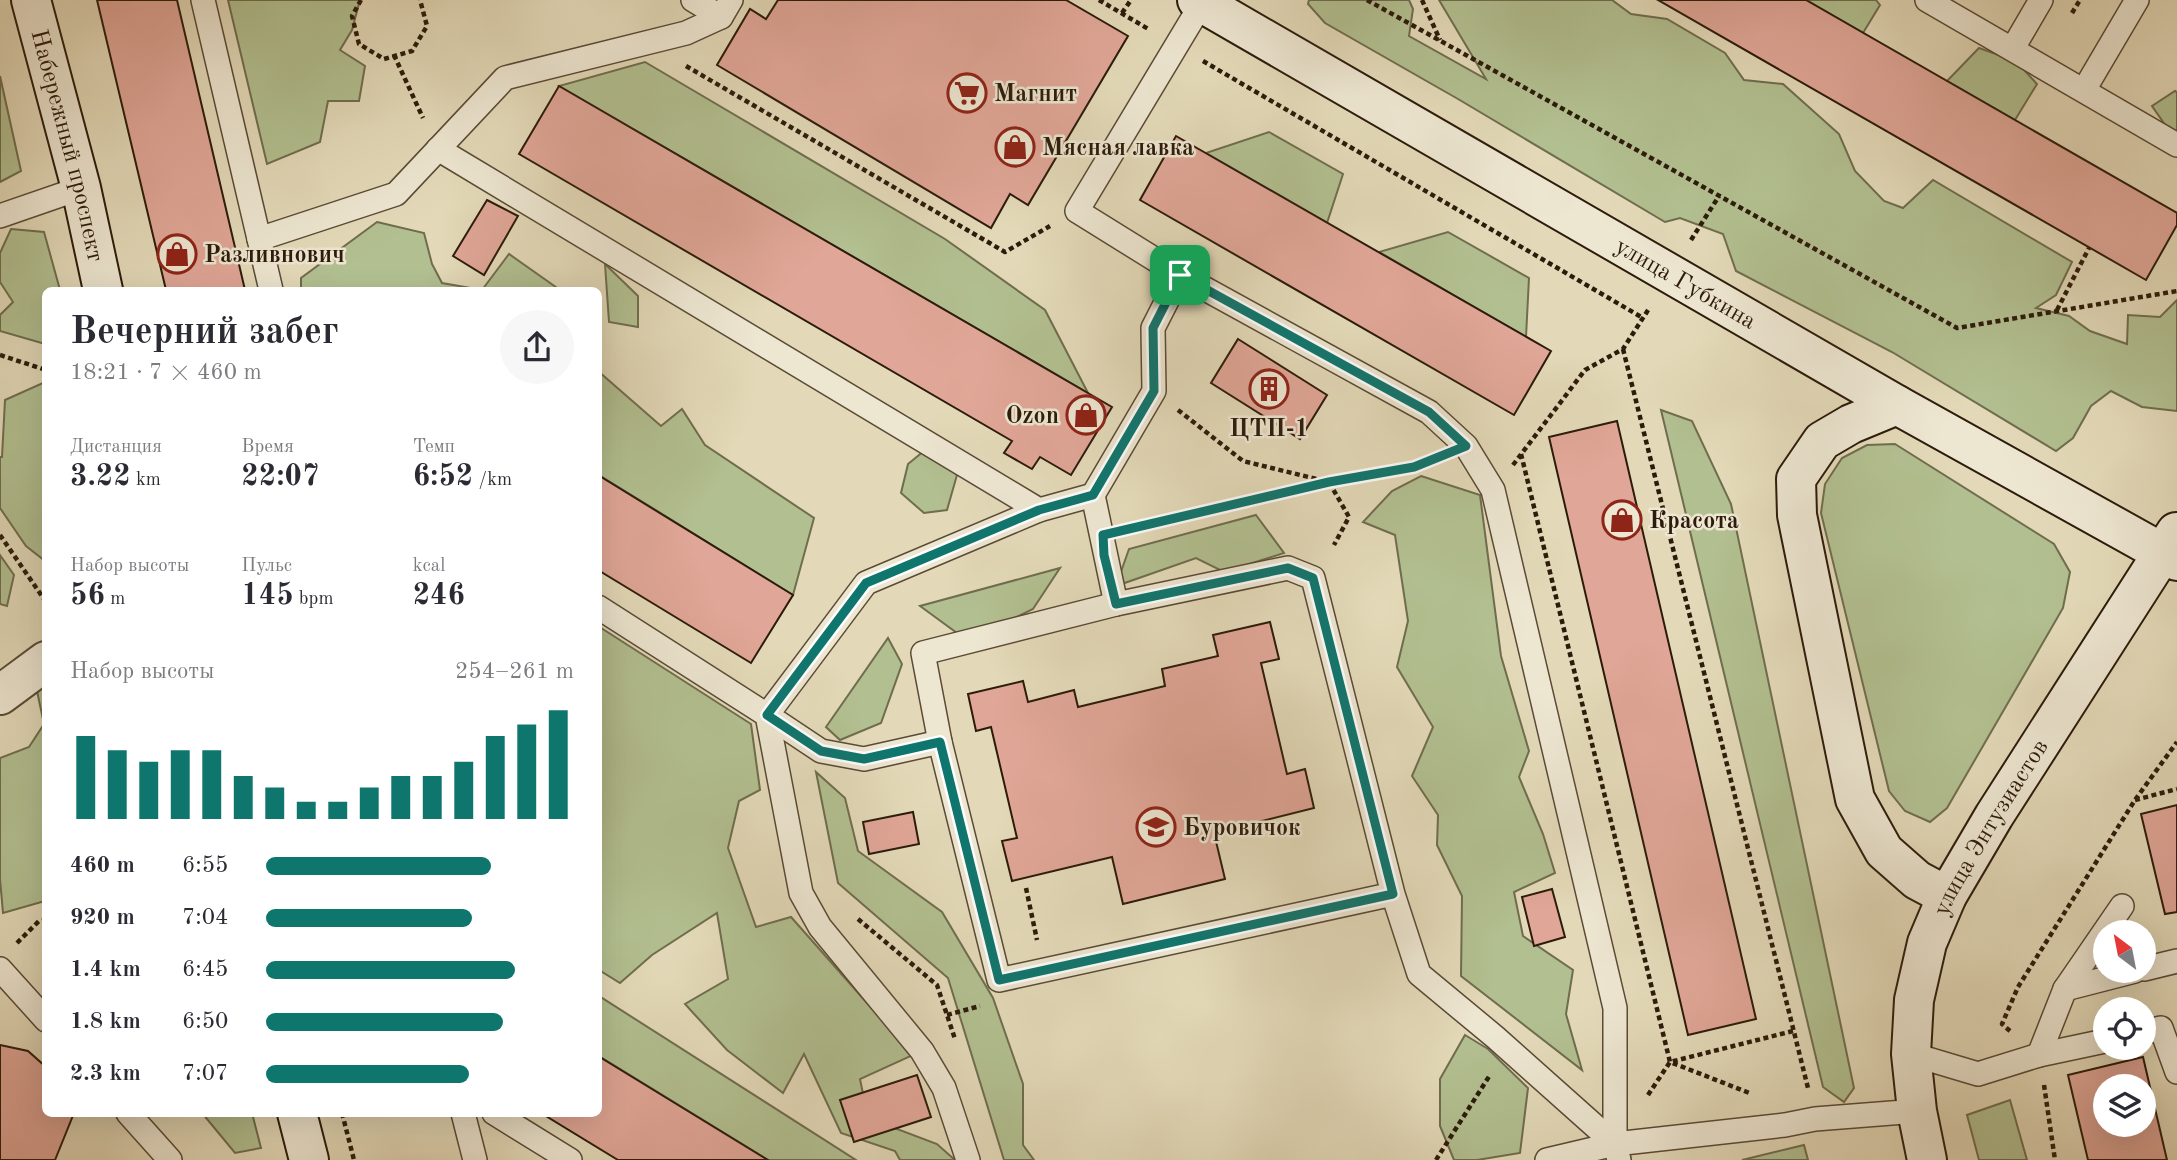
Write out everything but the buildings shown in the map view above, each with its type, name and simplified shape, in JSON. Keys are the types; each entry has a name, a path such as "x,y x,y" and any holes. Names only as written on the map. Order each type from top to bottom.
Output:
{"main road":[{"name":"Набережный проспект","path":"31,0 81,188 102,287"},
{"name":"улица Губкина","path":"1200,1 1243,11 1897,405 2173,548"},
{"path":"1897,405 1851,424 1822,441 1796,479 1797,516 1855,799 1884,851 1917,880 1947,896"},
{"name":"улица Энтузиастов","path":"1927,1160 1917,1111 1911,1054 1914,1000 1924,955 1947,896 1994,816 2173,548"},
{"path":"0,695 42,664"},
{"path":"298,1117 308,1160"}],"lane":[{"path":"203,0 270,287"},
{"path":"693,0 726,8"},
{"path":"1927,0 2177,145"},
{"path":"2013,48 2041,0"},
{"path":"2084,90 2137,0"},
{"path":"1200,1 1177,46 1077,211 1180,275 1429,412 1466,446 1493,490 1615,1008 1617,1152"},
{"path":"260,239 396,194 505,78 686,33 726,8"},
{"path":"438,149 1039,510"},
{"path":"0,216 81,188"},
{"path":"968,1160 944,1088 922,1051 820,927 801,893 767,715 866,583 1039,510 1093,495 1154,391 1153,328 1180,275"},
{"path":"1093,495 1116,604"},
{"path":"1393,894 999,980 940,742 923,653 1116,604 1288,568 1313,578 1393,894 1419,974 1507,1048 1617,1152"},
{"path":"602,610 821,751 864,759 940,742"},
{"path":"2039,1055 2065,989 2122,906"},
{"path":"5,960 42,1014"},
{"path":"2156,966 2177,961"},
{"path":"2065,989 2093,982"},
{"path":"2156,1029 2161,1028 2177,1072"},
{"path":"1911,1054 1978,1074 2039,1055 2093,1044"},
{"path":"1547,1160 1617,1152 1815,1119 1917,1111"},
{"path":"132,1117 170,1160"},
{"path":"464,1117 475,1160"},
{"path":"500,1117 570,1160"}],"path":[{"path":"361,0 352,16 359,44 384,59 412,51 427,26 420,0"},
{"path":"1099,0 1643,318"},
{"path":"1122,13 1131,0"},
{"path":"1367,0 1957,328 2177,291"},
{"path":"1422,0 1440,40"},
{"path":"646,43 1005,252 1077,211"},
{"path":"394,55 438,149"},
{"path":"2057,311 2089,248"},
{"path":"1493,490 1585,370 1623,349 1815,1119"},
{"path":"0,355 42,369"},
{"path":"1154,391 1243,461 1329,482 1349,517 1334,545"},
{"path":"1103,535 1329,482 1414,467 1466,446"},
{"path":"1521,454 1670,1062 1617,1152"},
{"path":"0,535 42,596"},
{"path":"2135,800 2177,789"},
{"path":"855,915 937,985 955,1041"},
{"path":"5,960 42,921"},
{"path":"1670,1062 1793,1031"},
{"path":"1436,1160 1507,1048"},
{"path":"1670,1062 1755,1095"},
{"path":"343,1117 354,1160"}],"green space":[{"path":"228,0 360,0 352,30 340,50 365,66 359,101 328,101 320,142 267,164"},
{"path":"1309,0 1409,0 1413,9 1409,36 1486,79 1439,0 1612,0 1631,14 1667,19 1725,53 1744,80 1783,84 1839,134 1855,171 1884,201 1903,208 1933,180 2072,262 2056,295 2036,308 2069,316 2090,331 2127,344 2128,315 2160,317 2177,300 2177,411 2142,407 2111,391 2091,406 2073,438 2056,451 1892,352 1736,271 1723,234 1680,218 1665,222 1325,23 1308,4"},
{"path":"1806,0 1876,0 1880,5 1863,33"},
{"path":"1979,48 2016,61 2037,84 2015,120 1947,81"},
{"path":"645,62 945,239 1045,310 1088,393 559,86"},
{"path":"0,76 21,171 0,182"},
{"path":"2175,91 2177,134 2168,129 2152,106"},
{"path":"1269,132 1343,174 1327,223 1206,153"},
{"path":"377,222 424,233 432,264 442,283 465,287 301,287 301,278"},
{"path":"11,229 44,232 59,287 42,287 42,343 0,331 0,315 13,302 0,282 0,253"},
{"path":"1448,232 1529,278 1526,337 1379,252"},
{"path":"509,254 556,287 484,287"},
{"path":"605,264 638,296 638,327 609,322"},
{"path":"602,374 661,426 682,409 705,445 814,518 793,595 602,477"},
{"path":"42,383 42,559 26,546 0,508 0,457 5,400"},
{"path":"1661,410 1692,421 1731,504 1854,1088 1844,1102 1823,1087"},
{"path":"935,442 957,475 947,510 924,513 901,493 908,464"},
{"path":"1895,444 2054,544 2070,572 2063,608 1947,808 1930,822 1905,811 1889,791 1821,513 1825,484 1842,458 1867,445"},
{"path":"1421,476 1480,495 1501,656 1529,751 1519,777 1543,834 1555,873 1514,892 1523,936 1573,970 1566,1014 1582,1070 1461,976 1462,896 1437,845 1438,815 1412,776 1433,727 1397,667 1408,621 1395,535 1363,522 1392,491"},
{"path":"1256,515 1284,553 1224,572 1196,558 1116,586 1129,549"},
{"path":"0,555 14,575 7,606 0,604"},
{"path":"1060,568 1033,609 968,641 920,606"},
{"path":"602,629 751,724 760,790 739,801 728,848 756,927 791,917 913,1055 860,1079 868,1118 937,1144 955,1160 900,1160 895,1151 841,1133 804,1054 783,1093 727,1050 685,1004 728,979 717,913 652,955 620,983 602,972"},
{"path":"888,638 902,664 881,723 840,740 826,727"},
{"path":"42,686 42,715 37,691"},
{"path":"42,727 42,902 3,913 0,879 0,758 29,747"},
{"path":"816,772 845,798 858,851 942,912 993,998 1023,1084 1023,1145 1034,1160 1004,1160 948,978 838,883"},
{"path":"602,998 856,1160 768,1160 602,1058"},
{"path":"1465,1035 1488,1049 1528,1088 1520,1153 1477,1160 1454,1160 1440,1126 1440,1079"},
{"path":"2010,1100 2027,1160 1979,1160 1967,1115"},
{"path":"205,1117 253,1117 261,1148 235,1153"},
{"path":"1804,1145 1808,1160 1742,1160"}],"place":[{"name":"Магнит","path":"967,93"},
{"name":"Мясная лавка","path":"1015,147"},
{"name":"Разливнович","path":"177,254"},
{"name":"ЦТП-1","path":"1269,389"},
{"name":"Ozon","path":"1086,415"},
{"name":"Красота","path":"1622,520"},
{"name":"Буровичок","path":"1156,827"}],"route":[{"path":"1180,275 1429,412 1466,446 1414,467 1329,482 1103,535 1104,555 1116,604 1288,568 1313,578 1393,894 999,980 940,742 864,759 821,751 767,715 866,583 1039,510 1093,495 1154,391 1153,328 1180,275"}]}
